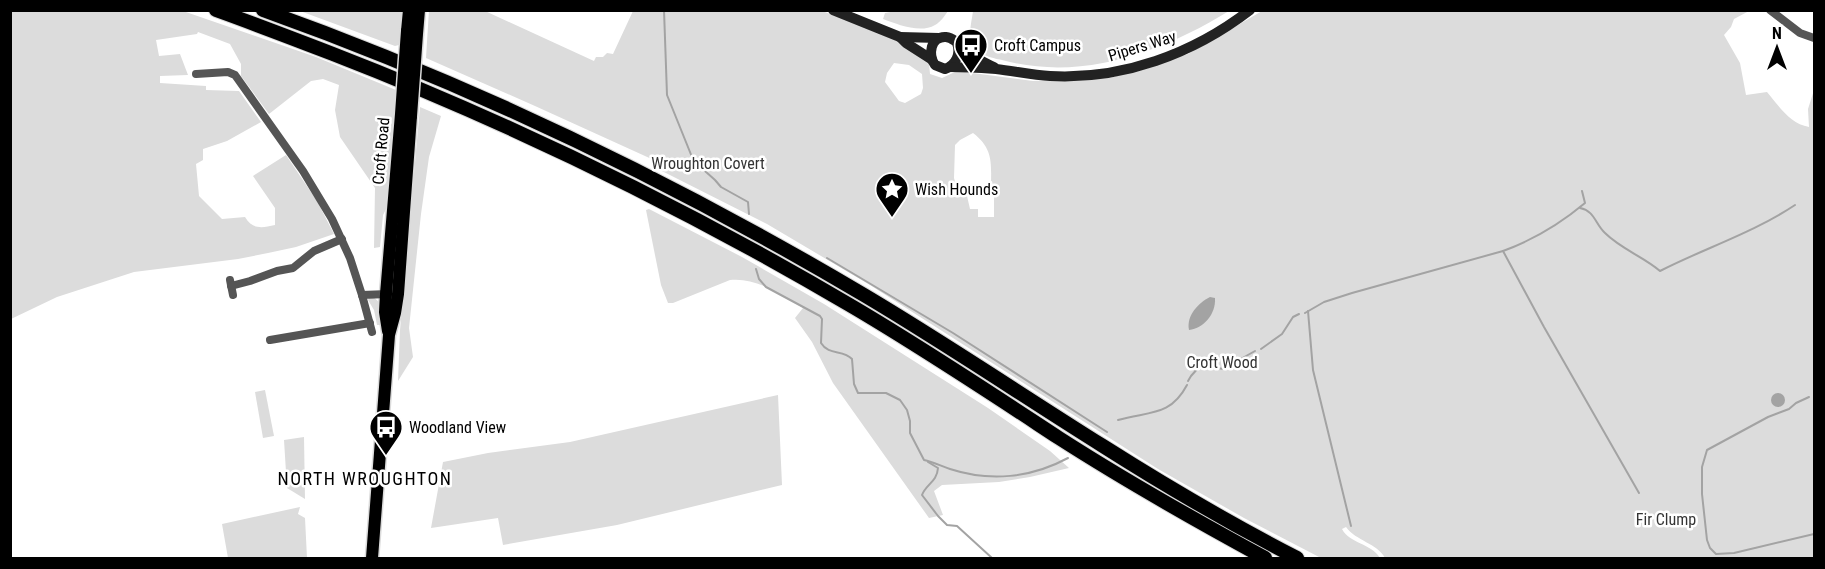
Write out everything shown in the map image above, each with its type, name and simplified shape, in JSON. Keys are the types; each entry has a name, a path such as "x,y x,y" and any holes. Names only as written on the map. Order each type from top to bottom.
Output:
{"highway":[{"path":"216,10 383,74 506,126 699,221 855,308 1097,461 1265,558"},
{"path":"263,10 476,96 615,160 710,209 857,291 1132,465 1257,538 1297,558"}],"main road":[{"name":"Croft Road","path":"372,558 389,335 385,312 392,294 412,32 409,10"},
{"name":"Croft Road","path":"412,32 419,10"},
{"path":"833,10 900,37 940,68 950,67 958,55 957,43 948,37 900,37"},
{"name":"Pipers Way","path":"950,67 997,69 1062,77 1130,69 1197,44 1250,10"},
{"path":"931,59 933,43 939,38"},
{"name":"Pipers Way","path":"957,43 975,58 997,69"}],"street":[{"path":"1770,10 1800,33 1815,38"},
{"path":"196,74 228,72 237,77 308,178 342,239 362,295 372,332"},
{"path":"233,295 230,283 250,282 277,271 293,268 314,251 342,239"},
{"path":"362,295 392,294"},
{"path":"270,340 369,323"}],"green space":[{"path":"429,10 485,11 594,61 596,57 603,57 607,53 613,54 633,11 822,11 908,46 929,63 930,74 942,78 957,71 1033,81 1110,78 1188,54 1262,11 1749,11 1734,19 1724,35 1740,63 1746,95 1767,92 1790,118 1809,127 1808,109 1814,90 1814,558 1385,558 1377,549 1355,536 1346,527 1342,529 1350,538 1371,549 1380,558 1321,558 1158,469 870,285 767,224 656,168 656,161 426,58","holes":["894,63 909,65 922,74 921,94 905,103 899,101 885,82 887,73","973,133 985,145 990,158 991,188 994,189 994,217 978,217 978,209 970,209 967,196 957,189 954,178 955,145"]},
{"path":"973,10 1229,11 1177,39 1149,50 1091,65 1062,67 1032,66 980,53 974,47 971,39"},
{"path":"11,11 183,11 316,57 396,90 386,209 383,215 380,247 374,248 375,188 340,137 335,110 339,85 323,79 311,81 269,114 241,76 241,64 230,44 198,32 156,40 159,56 180,54 188,75 160,76 160,83 206,86 206,90 239,91 261,122 227,141 203,149 203,160 196,164 199,196 222,219 245,217 251,224 258,227 275,225 275,208 253,176 286,155 317,201 334,234 296,247 238,259 134,272 57,297 11,319"},
{"path":"300,11 403,11 399,45 395,46"},
{"path":"948,11 937,24 923,29 883,19 885,13"},
{"path":"420,107 441,116 429,157 421,214 409,328 413,357 398,381 400,330"},
{"path":"649,209 742,257 824,304 988,408 1050,451 1069,468 999,482 942,485 934,491 943,515 929,518 833,383 812,342 795,318 803,308 759,284 740,280 730,280 668,303 661,285 646,210"},
{"path":"373,297 382,310 380,325 377,325 374,310 368,300"},
{"path":"265,390 274,436 263,438 255,392"},
{"path":"778,395 782,485 617,525 503,545 498,518 431,528 443,462 488,453 570,442"},
{"path":"304,437 305,499 287,488 284,440"},
{"path":"300,507 298,514 305,518 307,558 228,558 222,524"}],"shaded area":[{"path":"1210,297 1215,298 1211,315 1200,326 1189,330 1189,320 1194,310"},
{"path":"1778,393 1783,395 1785,400 1783,405 1778,407 1773,405 1771,400 1773,395"}],"waterway":[{"path":"664,10 667,95 692,157 721,187 748,202 749,214"},
{"path":"1503,251 1536,237 1576,211 1585,203 1582,191"},
{"path":"1580,208 1589,212 1611,239 1660,271 1746,232 1795,205"},
{"path":"1305,313 1324,302 1352,293 1503,251 1639,493"},
{"path":"827,258 953,333 1107,432"},
{"path":"756,269 759,279 766,287 820,316 822,319 821,343 828,350 844,354 852,359 854,384 858,393 886,393 900,400 907,410 910,433 924,460 965,473 995,477 1025,474 1068,458"},
{"path":"1308,311 1313,370 1351,526"},
{"path":"1261,349 1282,334 1293,317 1299,314"},
{"path":"1188,381 1199,367 1223,369 1255,351"},
{"path":"1118,420 1166,408 1187,385"},
{"path":"1809,397 1707,450 1702,467 1702,494 1707,540 1710,548 1716,554 1734,553 1814,534"},
{"path":"928,462 938,468 934,480 922,495 947,525 957,526 992,558"}],"place":[{"name":"Croft Campus","path":"971,74"},
{"name":"Wish Hounds","path":"892,218"},
{"name":"Woodland View","path":"386,456"}],"district":[{"name":"NORTH WROUGHTON","path":"365,478"}],"park label":[{"name":"Wroughton Covert","path":"708,163"},
{"name":"Croft Wood","path":"1222,362"},
{"name":"Fir Clump","path":"1666,519"}]}
